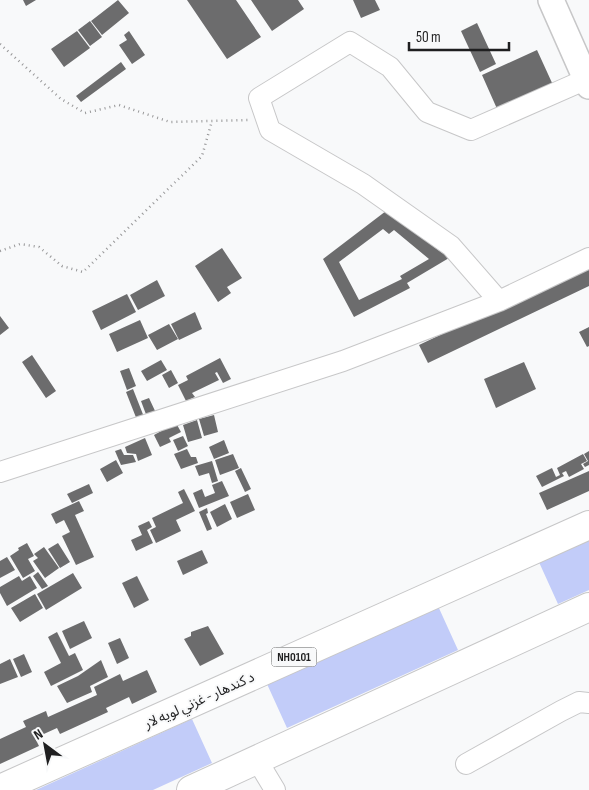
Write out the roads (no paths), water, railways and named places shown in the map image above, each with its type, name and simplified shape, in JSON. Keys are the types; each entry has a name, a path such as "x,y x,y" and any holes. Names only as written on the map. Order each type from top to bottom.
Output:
{"highway":[{"name":"د کندهار - غزني لويه لار","path":"0,789 589,525"},
{"path":"191,790 589,607"}],"main road":[{"path":"551,0 588,81"},
{"path":"566,0 589,51"}],"street":[{"path":"499,301 451,246 363,184 270,130 259,98 350,42 390,68 427,112 471,130 588,81"},
{"path":"0,472 343,361 499,301 589,258"},
{"path":"466,764 579,702 589,703"},
{"path":"257,760 275,790"}]}
